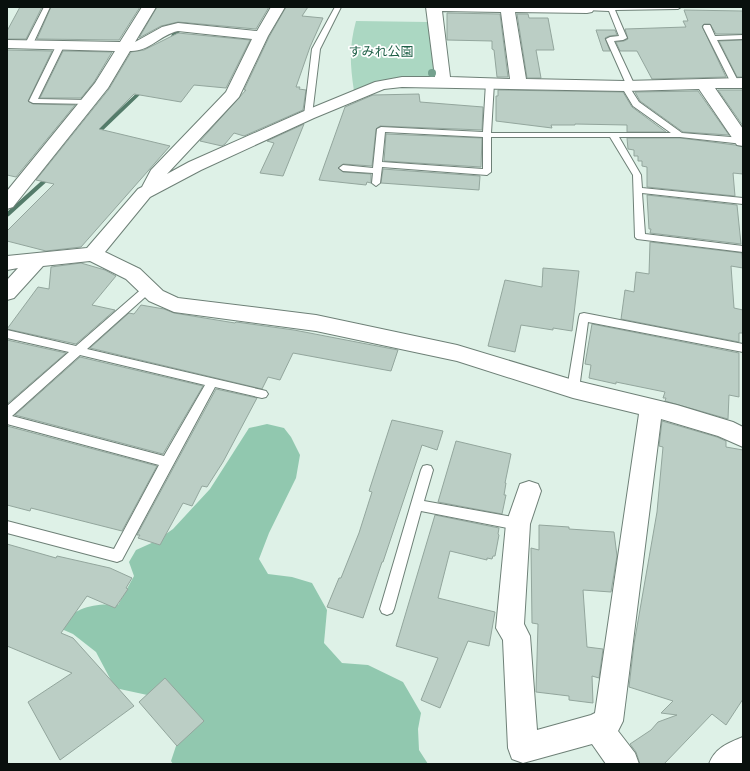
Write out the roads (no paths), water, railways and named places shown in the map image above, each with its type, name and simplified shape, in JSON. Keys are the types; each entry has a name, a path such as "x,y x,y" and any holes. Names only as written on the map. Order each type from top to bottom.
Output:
{"street":[{"path":"7,203 102,85 149,7"},
{"path":"92,254 144,194 158,174 233,94 261,36 278,7"},
{"path":"443,82 434,7 586,8"},
{"path":"512,8 519,85"},
{"path":"7,44 127,45 136,47 145,44 170,28 261,36"},
{"path":"144,194 196,166 308,115 380,85 402,82 628,86 739,83"},
{"path":"704,84 743,141"},
{"path":"7,263 92,254 133,274 156,296 174,305 316,323 364,332 457,354 573,389 677,414 725,429 743,438"},
{"path":"7,293 37,260"},
{"path":"529,491 518,524 510,628 516,636 523,748 598,728 608,721 651,408"},
{"path":"598,728 624,764"},
{"path":"724,764 743,752"}],"lane":[{"path":"29,44 47,7"},
{"path":"308,115 316,49 338,7"},
{"path":"586,8 678,7"},
{"path":"611,8 623,38 610,39 636,104 680,135"},
{"path":"707,27 739,83"},
{"path":"712,38 743,37"},
{"path":"61,44 33,101 88,102"},
{"path":"343,168 488,172 487,135 490,83"},
{"path":"376,183 376,168 381,129 487,135 680,135 743,141"},
{"path":"613,135 637,175 640,238 743,249"},
{"path":"638,190 743,201"},
{"path":"7,413 149,288"},
{"path":"573,389 584,317 743,348"},
{"path":"7,334 262,394"},
{"path":"7,527 117,556 212,382"},
{"path":"7,420 167,462"},
{"path":"387,608 427,470"},
{"path":"417,505 518,524"}],"waterway":[{"path":"171,42 174,35 188,21 192,7"},
{"path":"95,135 144,89"},
{"path":"7,215 50,176"}],"park label":[{"name":"すみれ公園","path":"381,51"}]}
